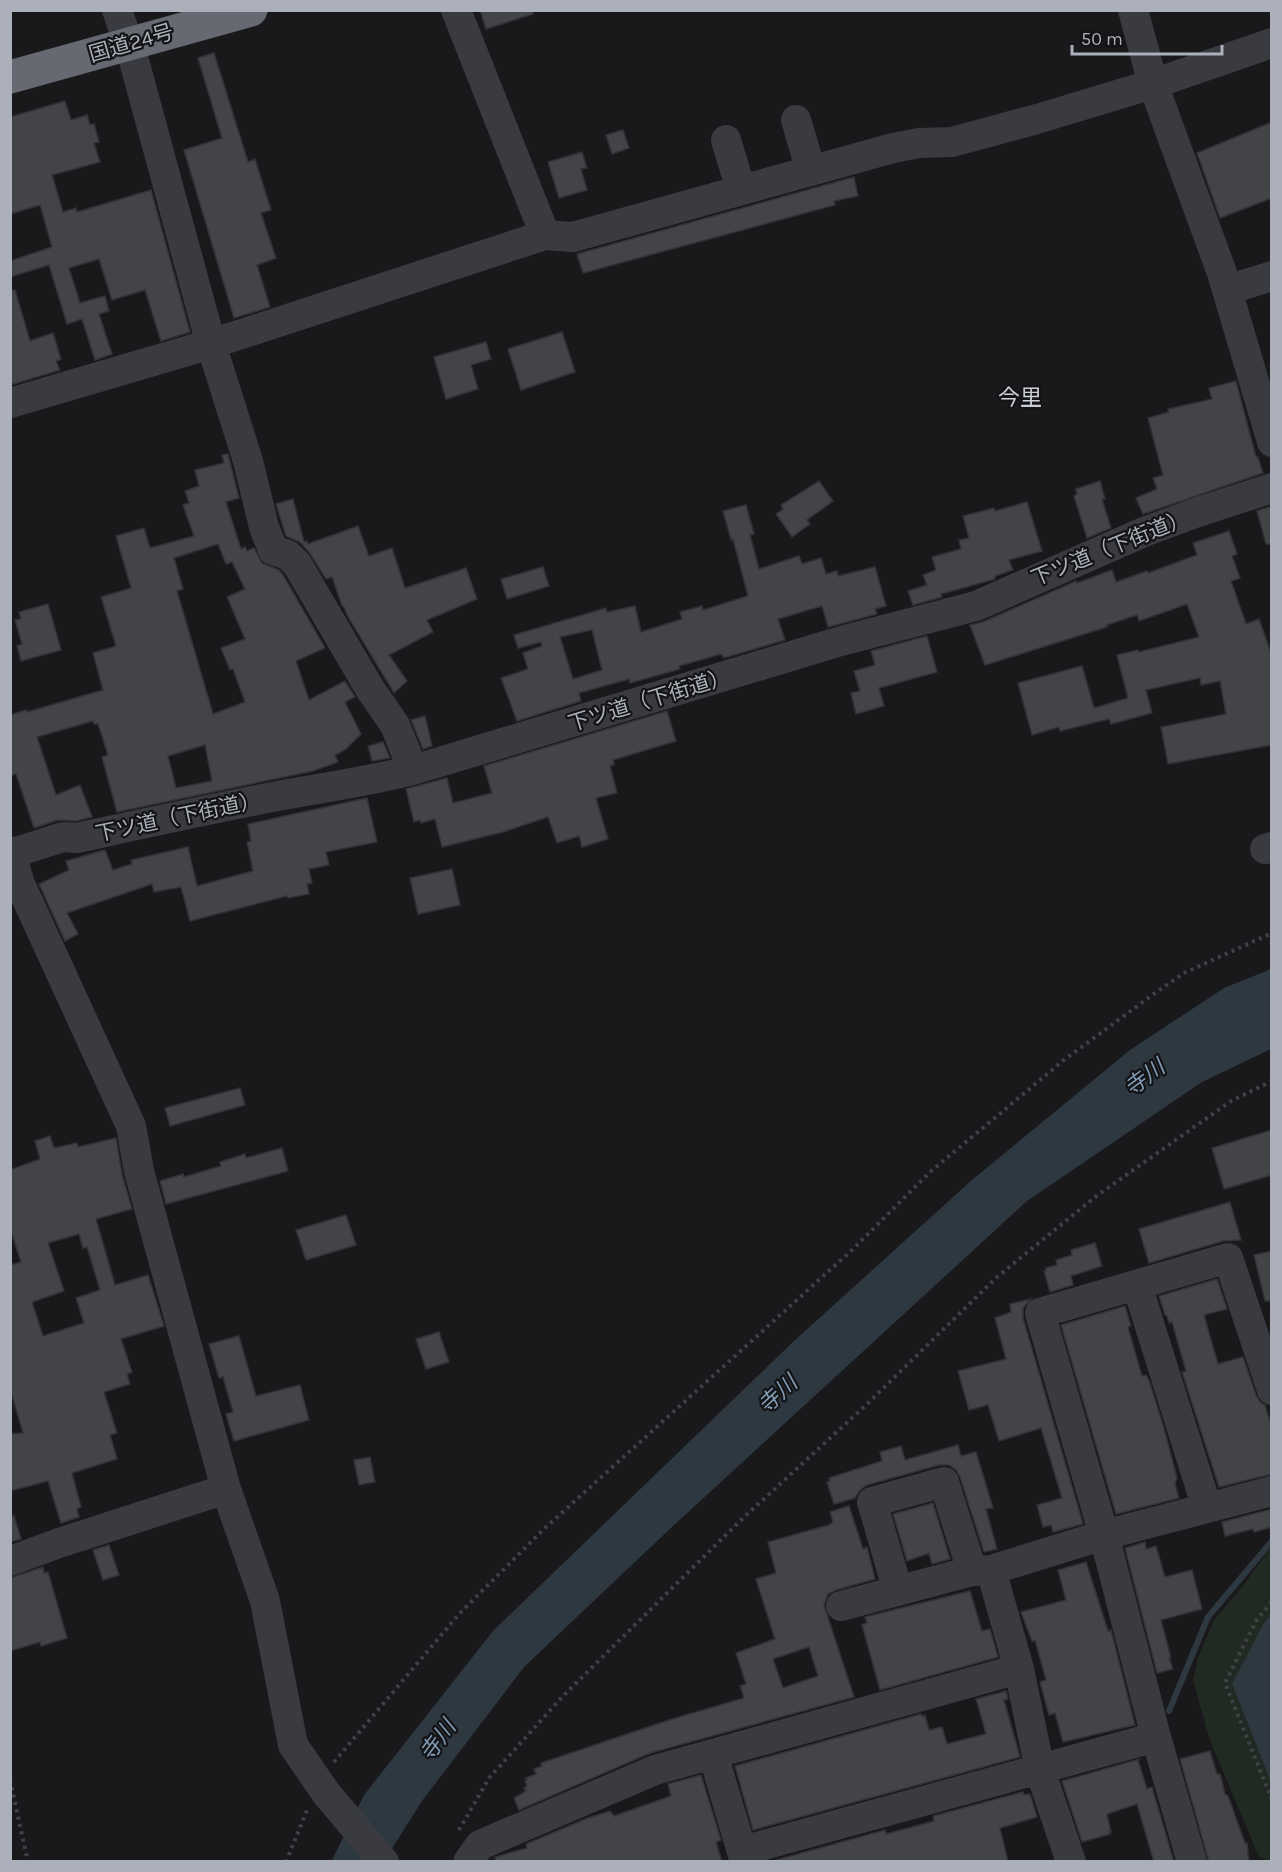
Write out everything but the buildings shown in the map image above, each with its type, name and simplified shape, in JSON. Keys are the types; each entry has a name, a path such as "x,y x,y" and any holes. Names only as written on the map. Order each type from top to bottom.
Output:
{"highway":[{"name":"国道24号","path":"10,77 251,10"}],"street":[{"path":"117,10 133,57 213,352 248,461 264,527 273,550 288,555 297,564 370,689 395,725 413,770"},
{"path":"456,10 545,235"},
{"path":"1132,10 1153,84 1227,290 1272,442"},
{"path":"10,403 213,352 545,235 573,237 902,147 919,143 952,142 1153,84 1272,43"},
{"path":"796,120 811,171"},
{"path":"726,140 741,190"},
{"path":"1227,290 1272,276"},
{"name":"下ツ道（下街道）","path":"11,853 63,837 77,838 228,806 368,781 413,770 841,641 976,606 1144,532 1272,488"},
{"path":"11,853 20,884 131,1126 139,1171 226,1489 265,1601 294,1745 322,1788 384,1862"},
{"path":"1192,1862 1156,1737 1104,1535 1040,1313 1228,1258 1272,1390"},
{"path":"1137,1285 1207,1508"},
{"path":"898,1591 872,1502 944,1482 1018,1669 1040,1770 1067,1861"},
{"path":"10,1561 226,1489"},
{"path":"841,1606 981,1571 1104,1535 1272,1491"},
{"path":"468,1862 480,1845 655,1770 1018,1669"},
{"path":"713,1754 744,1856 1156,1737"}],"path":[{"path":"286,1862 322,1788 399,1687 459,1614 536,1537 852,1250 930,1172 1064,1060 1184,973 1272,933"},
{"path":"457,1833 489,1778 564,1695 742,1519 865,1406 997,1277 1095,1197 1232,1101 1272,1081"},
{"path":"1272,1602 1257,1619 1225,1683 1272,1800"},
{"path":"10,1780 28,1859"}],"shaded area":[{"path":"1271,1547 1271,1861 1259,1857 1209,1738 1193,1680 1198,1658 1214,1620 1243,1586"}],"water":[{"name":"寺川","path":"1271,969 1271,1049 1202,1082 1027,1201 673,1526 524,1667 422,1801 384,1861 331,1862 364,1795 493,1631 795,1340 972,1180 1130,1050 1224,988"},
{"path":"1271,1615 1271,1782 1232,1684 1264,1623"}],"waterway":[{"path":"1169,1711 1208,1617 1272,1541"}],"district":[{"name":"今里","path":"1020,397"}]}
